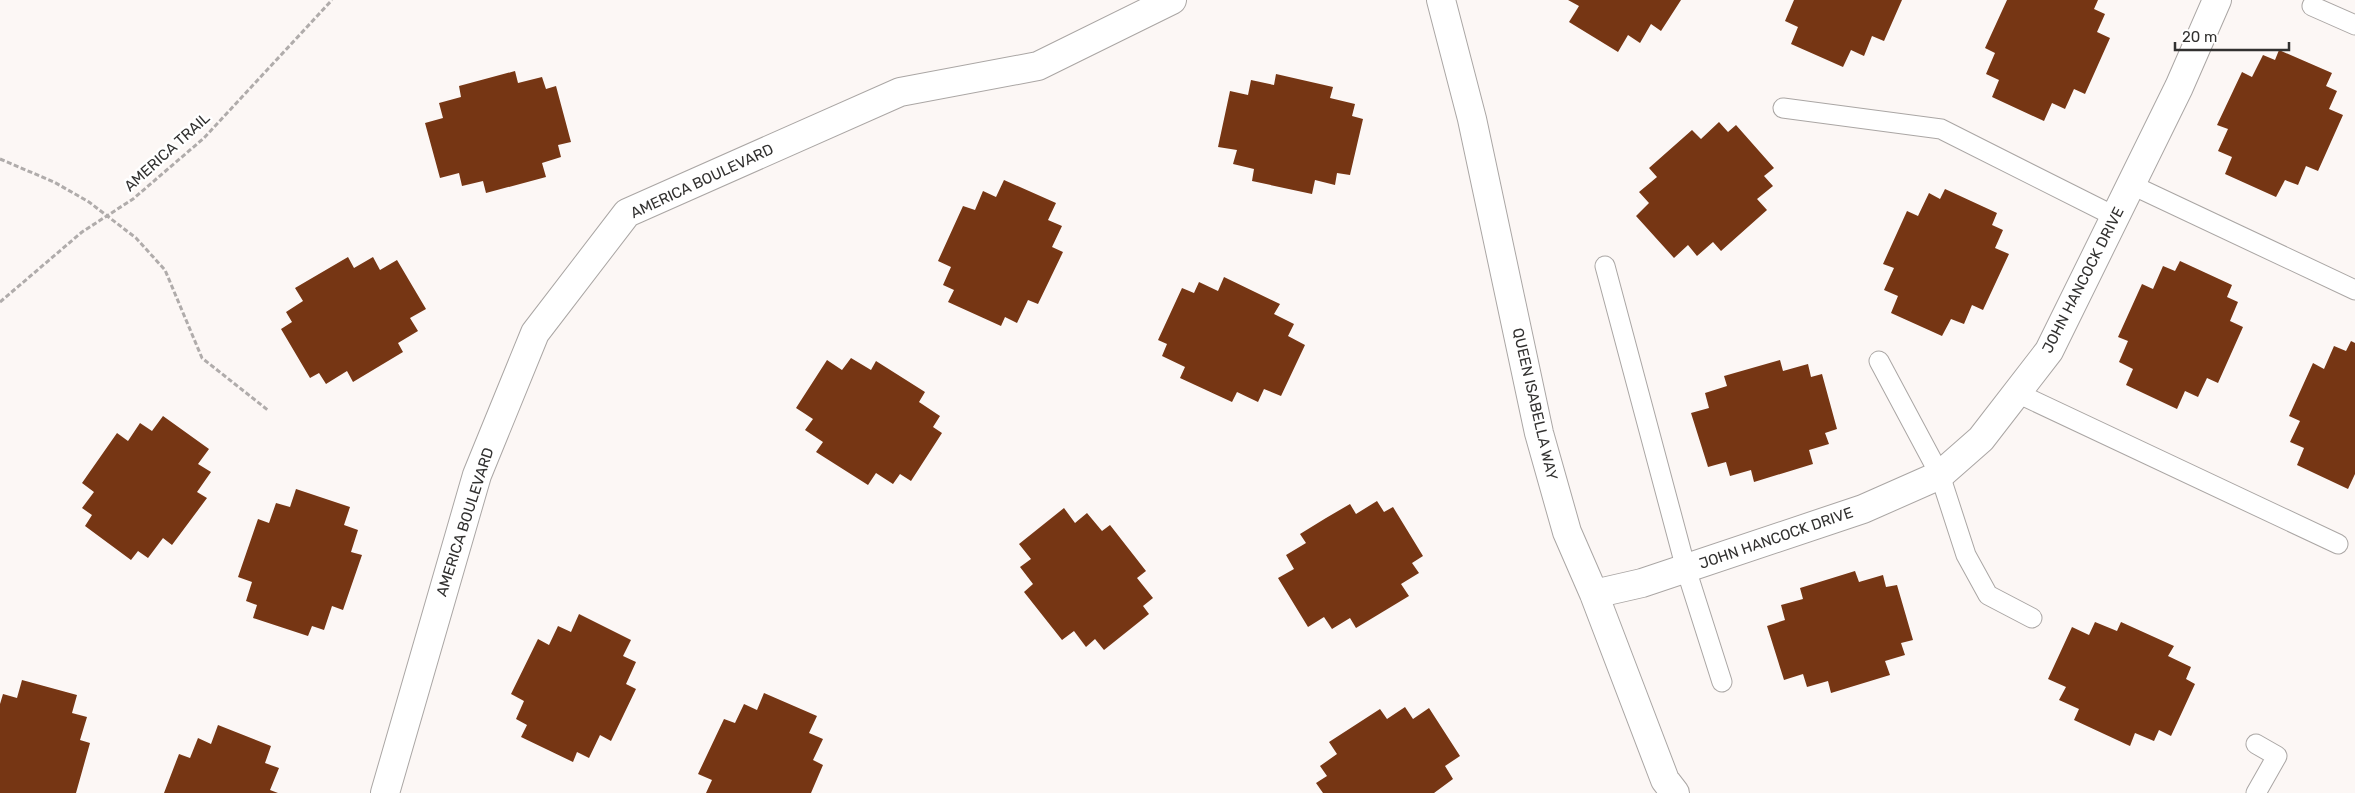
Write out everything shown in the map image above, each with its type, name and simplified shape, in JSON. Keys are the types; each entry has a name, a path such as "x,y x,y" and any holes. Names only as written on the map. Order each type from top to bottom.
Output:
{"street":[{"name":"AMERICA BOULEVARD","path":"385,793 477,475 535,333 627,213 900,92 1038,66 1172,0"},
{"name":"QUEEN ISABELLA WAY","path":"1441,0 1472,119 1539,433 1567,532 1594,594 1665,780 1674,793"},
{"name":"JOHN HANCOCK DRIVE","path":"1594,594 1642,583 1864,509 1940,475 1981,439 2049,351 2179,87 2217,0"}],"lane":[{"path":"2312,6 2355,25"},
{"path":"1784,108 1941,129 2116,217"},
{"path":"2132,185 2355,290"},
{"path":"1605,266 1686,568 1722,682"},
{"path":"1878,361 1940,475 1966,555 1988,595 2032,618"},
{"path":"2017,393 2338,544"},
{"path":"2256,744 2276,756 2256,793"}],"path":[{"name":"AMERICA TRAIL","path":"0,302 82,232 133,199 204,138 332,0"},
{"path":"0,159 54,182 89,202 136,238 164,270 202,358 269,411"}],"building":[{"path":"1568,0 1681,0 1661,31 1651,24 1640,43 1628,35 1618,52 1569,22 1579,6"},
{"path":"1794,0 1902,0 1884,41 1872,36 1864,56 1851,50 1843,67 1791,44 1798,27 1785,21"},
{"path":"2007,0 2098,0 2094,9 2105,14 2097,32 2110,38 2085,94 2074,89 2065,109 2052,103 2044,121 1992,97 1999,80 1986,74 1995,53 1985,48"},
{"path":"2279,50 2332,73 2326,86 2337,91 2329,109 2343,115 2318,171 2306,166 2298,185 2285,180 2276,197 2225,174 2232,157 2218,151 2228,129 2217,125 2242,72 2252,77 2263,55 2275,60"},
{"path":"515,71 518,83 542,77 546,89 556,86 571,142 558,145 561,157 542,163 546,177 486,193 483,181 462,186 459,173 440,178 425,123 443,118 439,103 461,97 459,86"},
{"path":"1276,74 1333,87 1330,98 1355,104 1352,116 1363,119 1350,175 1337,173 1335,185 1315,180 1312,194 1252,181 1254,169 1233,164 1237,150 1218,147 1230,91 1248,95 1251,80 1274,85"},
{"path":"1719,122 1728,132 1736,125 1774,168 1764,176 1773,186 1757,199 1767,210 1721,251 1713,242 1697,256 1688,245 1674,258 1636,216 1649,203 1639,192 1657,177 1649,168 1692,130 1701,139"},
{"path":"1004,180 1056,203 1048,220 1062,226 1052,247 1063,252 1038,304 1028,300 1017,323 1005,317 1001,326 948,302 954,290 943,285 951,267 938,261 963,206 975,210 983,191 996,197"},
{"path":"1945,189 1997,213 1992,225 2003,230 1995,248 2009,254 1983,310 1972,305 1964,324 1951,319 1942,336 1891,313 1898,296 1884,290 1894,268 1883,264 1907,211 1918,216 1929,193 1940,199"},
{"path":"348,257 354,268 373,257 380,270 397,260 426,309 410,318 418,331 398,343 403,352 353,382 347,371 326,384 319,373 310,378 281,329 292,322 286,312 303,301 295,288"},
{"path":"2180,261 2232,285 2227,297 2238,302 2230,321 2243,327 2218,383 2207,378 2198,397 2185,391 2177,409 2126,385 2133,369 2119,362 2128,341 2118,337 2142,284 2153,289 2163,266 2175,271"},
{"path":"1224,277 1280,304 1274,314 1294,324 1288,336 1305,345 1281,396 1264,389 1258,402 1237,392 1232,402 1180,378 1185,367 1162,356 1167,344 1158,340 1182,288 1194,293 1199,282 1218,291"},
{"path":"2351,341 2355,343 2355,474 2348,489 2297,465 2304,448 2290,442 2300,421 2289,416 2313,363 2324,369 2334,346 2346,351"},
{"path":"851,358 871,370 876,361 925,392 919,402 940,416 933,427 942,433 911,481 900,474 893,484 876,473 868,485 816,452 823,442 805,430 813,419 796,408 827,360 842,370"},
{"path":"1780,360 1783,371 1808,364 1811,377 1822,374 1837,429 1825,433 1829,444 1809,450 1813,464 1754,482 1751,470 1730,476 1726,462 1708,467 1691,413 1709,408 1705,393 1727,386 1724,376"},
{"path":"163,416 209,449 198,464 211,472 197,492 207,498 172,545 163,538 148,558 138,551 131,560 85,526 92,515 82,508 94,492 82,483 117,433 128,441 140,423 152,431"},
{"path":"296,489 350,507 344,525 358,530 351,552 362,555 343,610 332,606 324,630 312,626 308,636 253,618 257,605 246,601 252,582 238,577 258,519 269,523 276,503 290,507"},
{"path":"1377,501 1384,512 1393,507 1423,556 1412,563 1419,573 1401,584 1409,596 1356,628 1350,618 1332,629 1324,617 1308,627 1278,578 1294,569 1286,555 1306,543 1300,534 1326,518 1350,504 1356,514"},
{"path":"1064,508 1075,523 1087,513 1102,531 1110,525 1146,571 1137,578 1153,598 1143,606 1149,614 1104,650 1095,639 1086,647 1074,631 1062,640 1024,592 1033,584 1020,567 1031,559 1019,544"},
{"path":"1855,571 1859,582 1883,575 1886,587 1897,585 1913,640 1901,643 1905,655 1885,661 1890,675 1831,693 1828,681 1807,687 1803,674 1784,680 1767,626 1785,620 1781,605 1803,599 1800,588"},
{"path":"579,614 631,640 623,656 636,662 626,684 636,689 611,741 600,735 589,758 577,752 573,762 521,737 527,725 516,719 524,701 511,694 538,639 549,645 558,626 571,632"},
{"path":"2095,622 2117,631 2121,622 2174,646 2168,656 2191,667 2186,679 2195,684 2171,736 2159,730 2154,741 2135,733 2130,746 2074,720 2079,709 2059,700 2066,687 2048,679 2072,627 2089,635"},
{"path":"22,680 77,695 72,713 87,717 80,740 90,743 76,793 0,793 0,704 3,694 17,698"},
{"path":"764,693 817,716 809,733 823,739 813,760 823,765 811,793 706,793 712,780 698,774 724,719 735,723 744,704 757,710"},
{"path":"1405,707 1413,719 1429,708 1460,756 1445,766 1453,779 1434,793 1323,793 1316,783 1327,776 1320,766 1337,754 1329,742 1380,709 1387,719"},
{"path":"218,725 271,746 265,763 279,768 270,790 278,793 164,793 179,754 190,758 198,738 211,744"}]}
